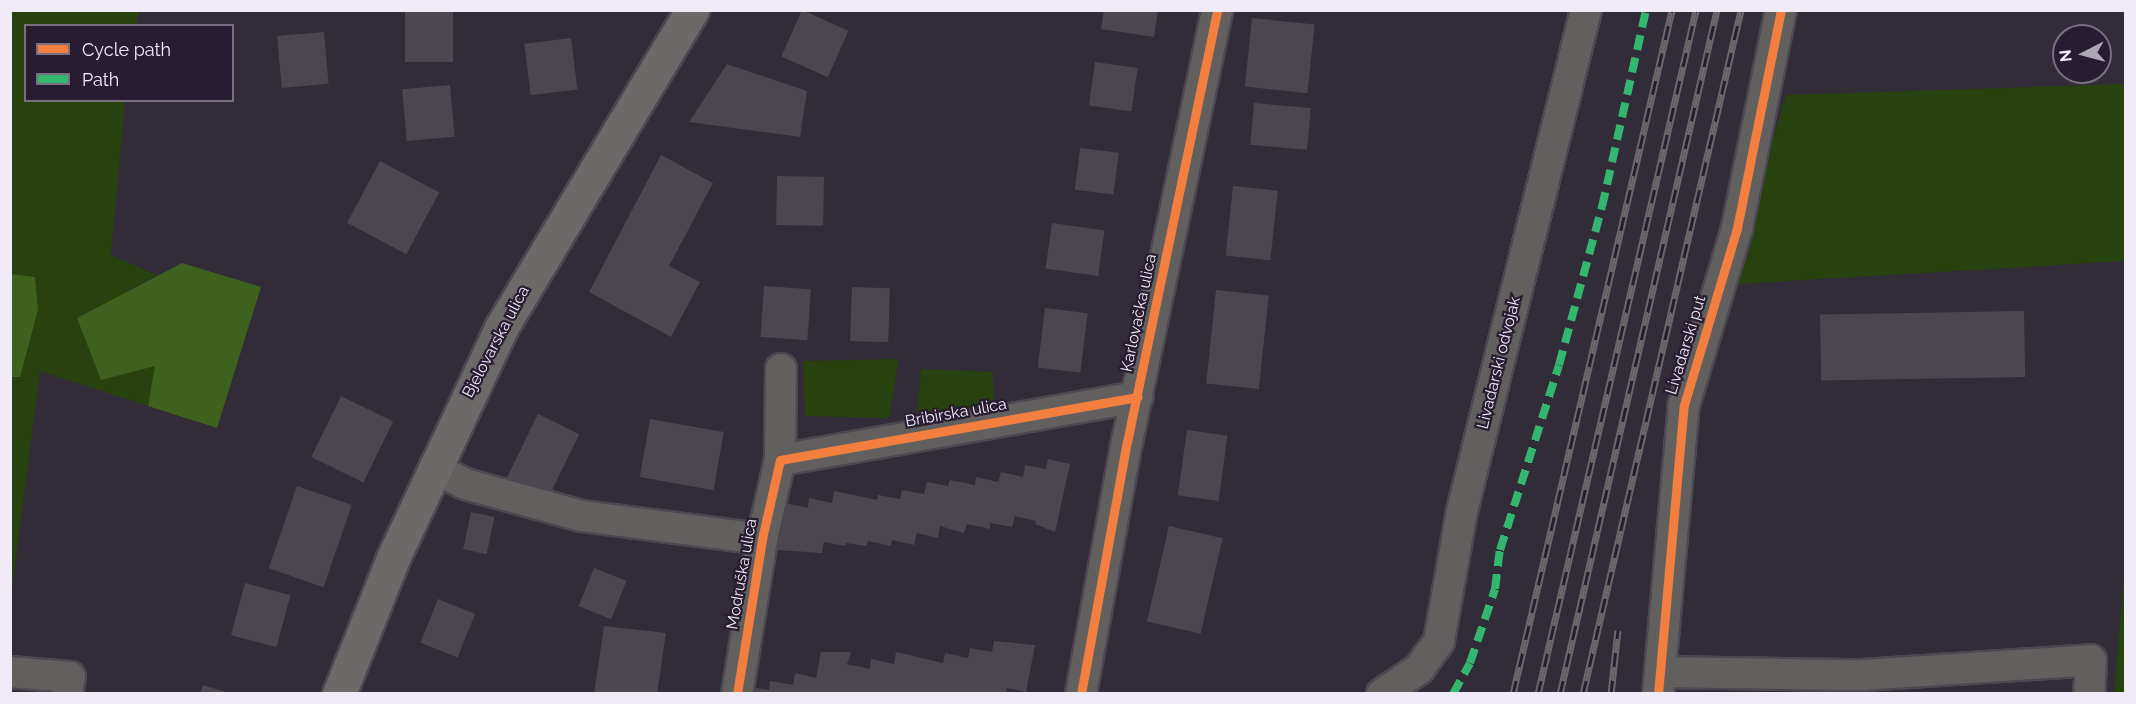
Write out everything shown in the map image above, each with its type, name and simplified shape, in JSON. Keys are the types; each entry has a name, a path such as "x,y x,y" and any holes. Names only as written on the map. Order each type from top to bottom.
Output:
{"main road":[{"name":"Bjelovarska ulica","path":"339,693 434,468 495,339 538,262 692,10"}],"street":[{"name":"Karlovačka ulica","path":"1082,693 1137,397 1217,10"},
{"name":"Livadarski odvojak","path":"1382,693 1419,669 1439,641 1462,512 1586,10"},
{"name":"Livadarski put","path":"1659,683 1684,405 1737,228 1781,10"},
{"name":"Modruška ulica","path":"737,693 762,539 780,460 781,369"},
{"name":"Bribirska ulica","path":"780,460 1137,397"},
{"path":"434,468 465,484 582,516 762,539"},
{"path":"1659,683 1862,684 2091,660 2089,693"},
{"path":"10,672 70,677 67,693"}],"green space":[{"path":"11,11 139,11 136,24 24,24 24,102 125,102 111,255 157,275 78,319 156,365 148,406 40,371 11,597 11,377 20,376 35,277 11,274"},
{"path":"2125,84 2125,261 1737,284 1760,183 1786,95"},
{"path":"182,263 261,287 217,428 148,406 155,366 101,380 77,318"},
{"path":"11,274 35,277 38,310 20,377 11,377"},
{"path":"899,359 889,418 805,416 803,361"},
{"path":"921,369 993,372 994,407 917,412"},
{"path":"2125,564 2125,693 2114,693"}],"building":[{"path":"405,10 453,10 453,62 405,62"},
{"path":"802,10 849,31 828,77 781,57"},
{"path":"1104,10 1158,10 1154,37 1101,29"},
{"path":"1252,18 1315,25 1307,93 1245,87"},
{"path":"324,32 329,84 282,88 277,36"},
{"path":"571,38 577,90 531,95 524,44"},
{"path":"1095,62 1138,68 1131,112 1089,106"},
{"path":"727,64 807,91 800,137 689,122"},
{"path":"450,85 455,137 407,141 402,89"},
{"path":"1254,103 1311,108 1307,150 1250,145"},
{"path":"1080,148 1119,153 1114,194 1075,190"},
{"path":"661,155 713,183 669,266 700,282 671,337 589,292"},
{"path":"380,161 439,192 406,254 347,223"},
{"path":"777,176 824,177 823,226 776,225"},
{"path":"1233,186 1278,191 1270,260 1226,256"},
{"path":"1052,223 1104,230 1098,276 1046,269"},
{"path":"764,286 811,289 807,340 760,337"},
{"path":"852,287 890,288 888,342 850,341"},
{"path":"1216,290 1269,296 1259,389 1206,383"},
{"path":"1045,308 1088,313 1080,373 1038,368"},
{"path":"2024,311 2025,377 1821,381 1820,315"},
{"path":"341,396 393,421 363,483 311,457"},
{"path":"538,414 579,434 548,498 507,478"},
{"path":"650,419 724,432 714,490 640,477"},
{"path":"1187,430 1228,436 1218,501 1178,495"},
{"path":"1048,459 1070,464 1055,532 1035,524 1036,521 1015,516 1012,527 990,523 990,529 967,524 964,533 940,526 938,538 917,533 914,545 892,540 891,546 868,541 866,546 846,543 845,546 824,542 822,553 776,550 785,503 808,508 809,498 832,503 834,491 877,500 878,495 900,499 902,490 924,494 927,482 948,486 950,480 975,485 976,477 998,482 1001,472 1023,477 1025,465 1046,469"},
{"path":"297,486 352,505 324,587 269,568"},
{"path":"471,512 494,517 487,554 463,549"},
{"path":"1169,526 1223,538 1201,634 1147,621"},
{"path":"594,568 626,581 611,619 579,606"},
{"path":"245,583 290,595 276,647 231,635"},
{"path":"438,599 475,614 457,658 420,643"},
{"path":"604,626 666,633 657,694 594,694"},
{"path":"994,641 1035,645 1026,692 1007,688 1006,694 744,694 746,686 769,690 770,681 793,685 795,673 816,678 821,652 851,652 847,664 870,669 871,659 894,664 896,652 943,663 945,653 968,658 970,648 992,652"},
{"path":"203,685 229,693 229,694 200,694"}],"railway":[{"path":"1513,694 1672,10"},
{"path":"1538,694 1696,10"},
{"path":"1560,694 1717,10"},
{"path":"1583,694 1741,10"},
{"path":"1611,694 1618,630"}],"marked path":[{"path":"1453,694 1470,663 1495,589 1500,550 1559,365 1602,207 1646,10"}],"cycle path":[{"path":"1081,694 1127,442 1217,10"},
{"path":"1658,694 1684,405 1737,228 1781,10"},
{"path":"737,694 762,539 780,460 1137,397"}]}
